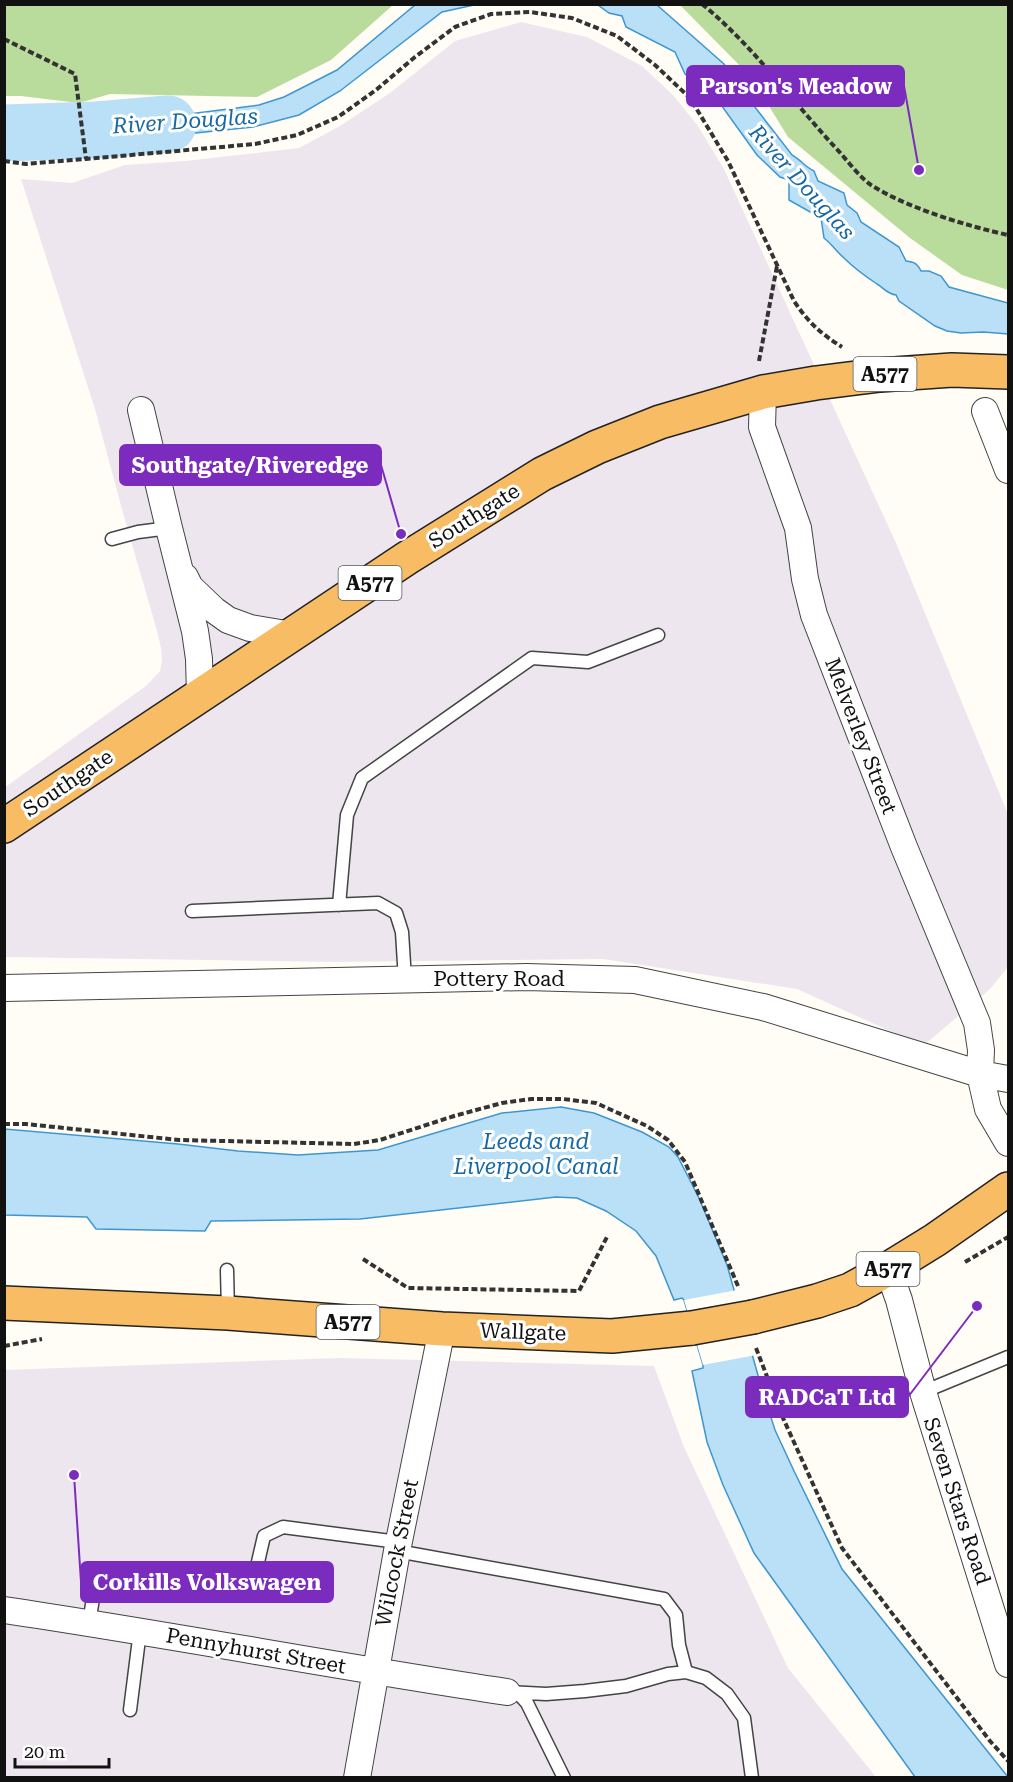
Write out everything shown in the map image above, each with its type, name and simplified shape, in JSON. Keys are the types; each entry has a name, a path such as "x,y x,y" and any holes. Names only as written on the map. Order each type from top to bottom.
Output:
{"highway":[{"name":"Southgate","path":"4,826 407,558 542,474 597,447 660,422 730,400 761,378 816,382 952,370 1008,372"},
{"name":"Wallgate","path":"4,1303 228,1313 442,1329 612,1336 650,1334 749,1317 817,1301 850,1290 935,1240 1008,1189"}],"street":[{"name":"Melverley Street","path":"761,378 762,427 798,528 805,579 814,615 904,848 977,1023 981,1050 980,1074"},
{"path":"141,410 195,631 199,659 200,696"},
{"path":"985,411 1008,470"},
{"path":"178,563 190,586 214,610 228,620 250,628 292,635"},
{"name":"Pottery Road","path":"5,987 526,978 635,980 763,1007 980,1074 1008,1080"},
{"path":"980,1074 988,1109 1008,1143"},
{"name":"Seven Stars Road","path":"888,1269 899,1300 923,1392 1008,1664"},
{"name":"Wilcock Street","path":"357,1778 398,1546 442,1329"},
{"name":"Pennyhurst Street","path":"4,1611 140,1631 375,1672 512,1692"}],"lane":[{"path":"112,539 138,532 169,528"},
{"path":"339,905 348,814 363,778 532,658 588,662 658,635"},
{"path":"192,911 378,903 396,914 402,932 405,980"},
{"path":"227,1270 228,1313"},
{"path":"923,1392 1008,1357"},
{"path":"89,1623 95,1586 107,1578 231,1592 252,1588 264,1536 283,1527 398,1546 664,1599 676,1615 679,1645 686,1672"},
{"path":"130,1710 140,1631"},
{"path":"512,1692 546,1694 585,1691 626,1686 668,1674 686,1672 706,1678 727,1694 744,1718 752,1778"},
{"path":"512,1692 527,1703 564,1778"}],"path":[{"path":"702,4 745,44 807,117 870,184 943,217 1008,235"},
{"path":"4,161 26,164 86,159 255,144 297,135 338,117 455,27 491,14 530,12 572,18 617,36 656,65 690,98 728,161 794,301 807,320 825,336 846,349"},
{"path":"4,39 75,74 86,159"},
{"path":"761,378 777,265"},
{"path":"4,1124 26,1124 180,1140 354,1144 380,1140 502,1103 531,1099 563,1099 596,1103 647,1125 668,1140 685,1162 749,1317 783,1418 842,1548 990,1742 1008,1761"},
{"path":"363,1259 408,1288 579,1291 608,1235"},
{"path":"1001,1752 1008,1750"}],"shaded area":[{"path":"521,22 587,37 642,66 673,95 698,126 724,169 896,543 1008,814 1008,967 990,989 923,1046 797,989 603,959 334,962 5,957 4,788 146,686 160,671 162,661 157,631 95,409 21,179 72,183 125,165 185,161 299,148 340,126 390,93 455,41"},
{"path":"339,1358 654,1366 684,1447 788,1668 876,1777 5,1777 4,1370"}],"green space":[{"path":"5,4 393,5 331,60 257,97 110,94 79,103 5,96"},
{"path":"680,5 1008,5 1008,290 962,275 910,238 788,137 751,77"}],"water":[{"path":"415,5 474,5 442,12 340,91 299,115 253,127 91,144 89,125 259,105 284,97 337,70"},
{"path":"598,5 657,5 724,64 792,155 814,171 818,181 844,193 847,205 857,213 861,222 899,247 906,261 915,263 921,271 929,271 941,276 949,287 1008,303 1008,334 961,333 935,326 899,301 896,295 888,292 856,269 824,238 821,218 789,200 789,180 780,177 757,155 714,95 685,74 675,52 626,27 622,16 609,13"},
{"path":"5,113 24,114 65,123 69,148 5,149"},
{"name":"Leeds and Liverpool Canal","path":"561,1107 594,1113 642,1132 669,1147 678,1157 699,1198 727,1265 775,1430 842,1569 1008,1777 915,1777 754,1553 723,1485 707,1442 692,1371 703,1368 703,1365 684,1300 682,1298 674,1300 656,1256 636,1231 606,1211 577,1198 556,1197 360,1219 211,1221 205,1231 96,1229 87,1217 5,1215 5,1129 298,1155 378,1150 502,1113"}],"pier":[{"path":"737,1290 756,1355 703,1365 684,1300"}],"waterway":[{"name":"River Douglas","path":"4,133 97,130 168,124"}],"place":[{"name":"Parson's Meadow","path":"919,170"},
{"name":"Southgate/Riveredge","path":"401,534"},
{"name":"RADCaT Ltd","path":"977,1306"},
{"name":"Corkills Volkswagen","path":"74,1475"}]}
